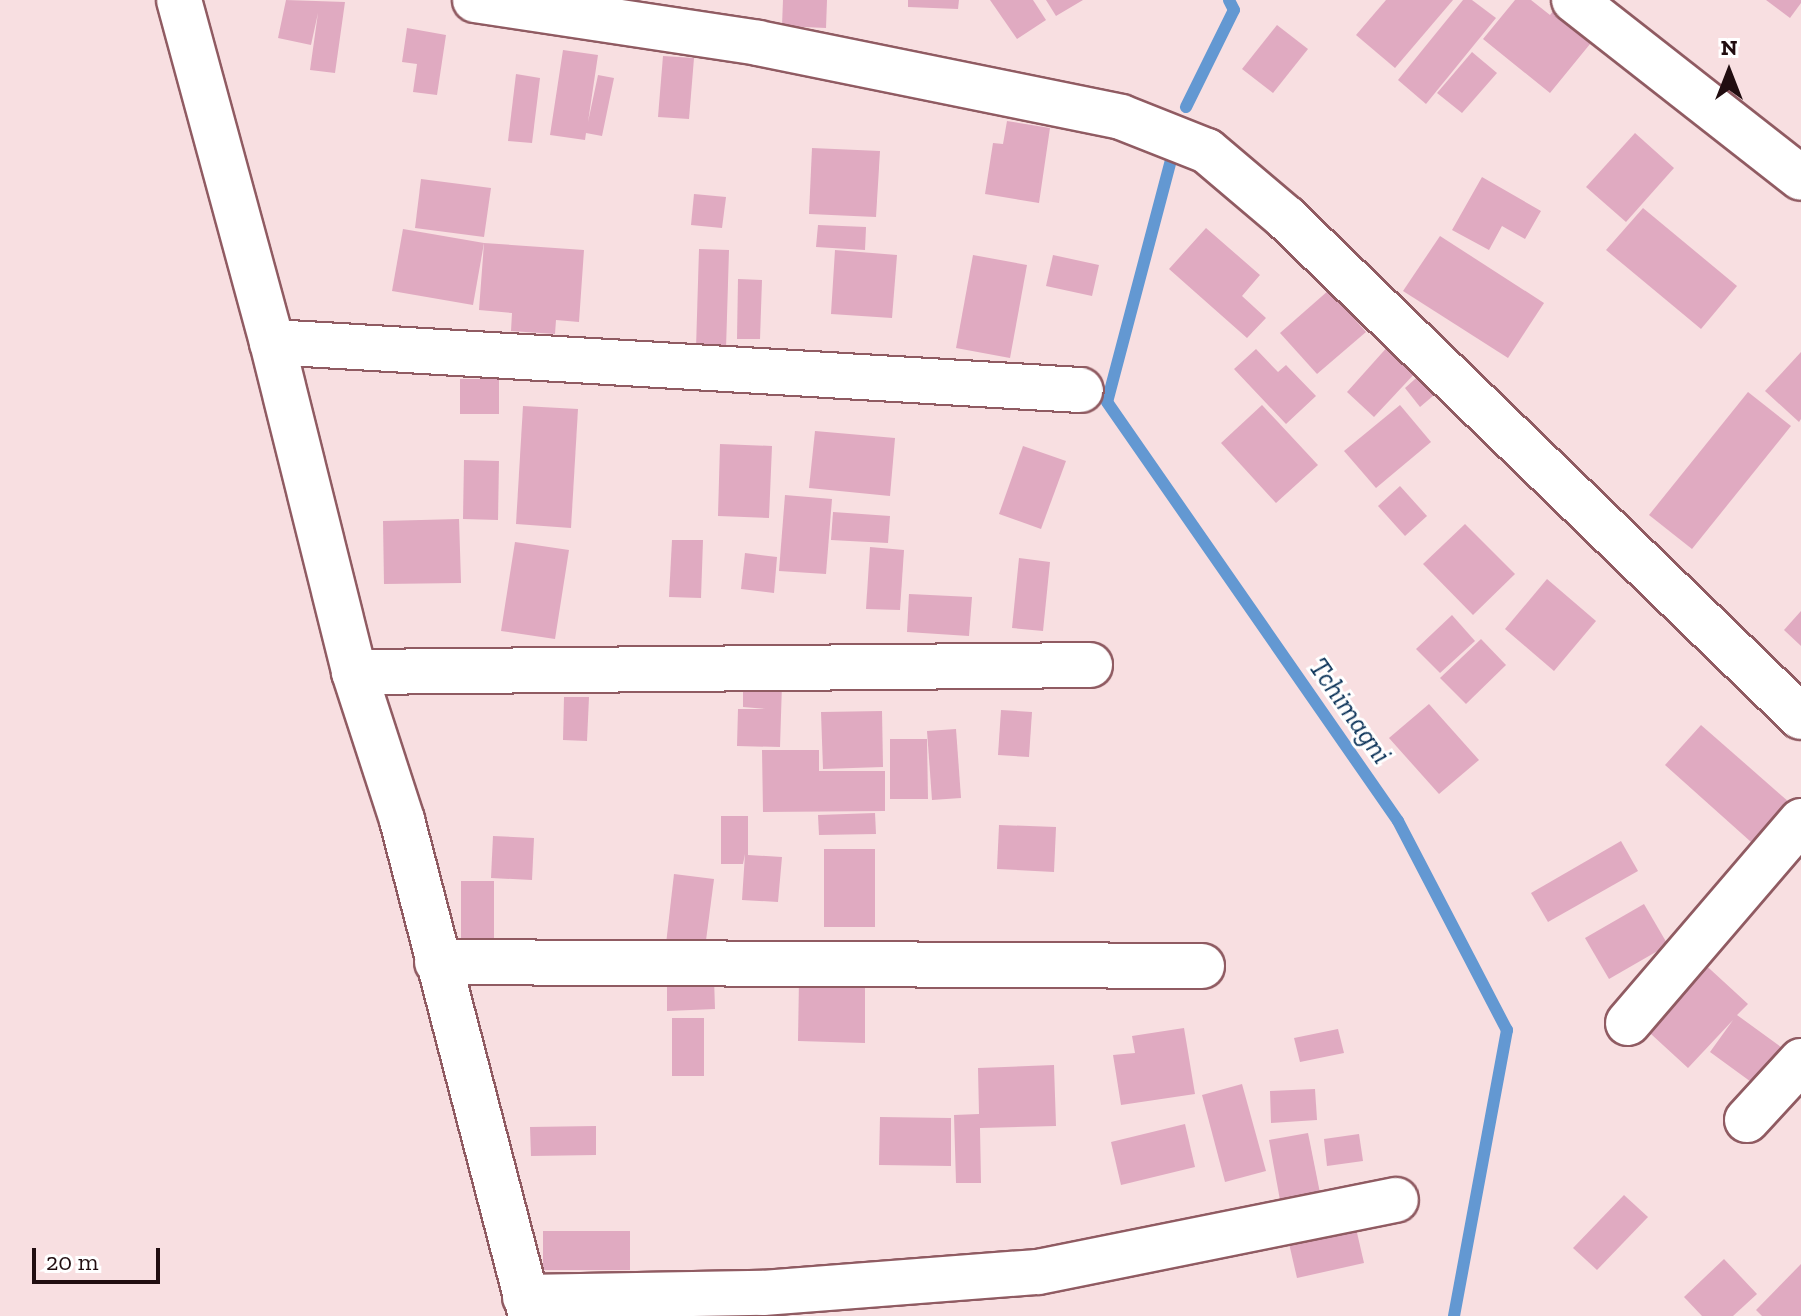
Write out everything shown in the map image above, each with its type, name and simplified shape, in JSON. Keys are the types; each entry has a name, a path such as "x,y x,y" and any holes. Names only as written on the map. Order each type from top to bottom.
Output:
{"street":[{"path":"179,0 272,342 354,672 402,820 528,1306 763,1293 1038,1272 1396,1200"},
{"path":"475,0 758,43 1121,117 1207,151 1286,218 1801,717"},
{"path":"1574,0 1801,178"},
{"path":"272,342 1081,390"},
{"path":"354,672 1090,665"},
{"path":"1628,1023 1801,821"},
{"path":"437,962 1202,966"},
{"path":"1747,1120 1801,1061"}],"building":[{"path":"286,0 345,2 335,73 310,70 318,13 311,45 278,38"},
{"path":"783,0 827,0 826,28 782,26"},
{"path":"908,0 959,0 958,9 908,7"},
{"path":"990,0 1033,0 1046,20 1017,39"},
{"path":"1046,0 1083,0 1056,16"},
{"path":"1386,0 1453,0 1395,68 1356,35"},
{"path":"1463,0 1472,0 1496,18 1426,104 1398,80"},
{"path":"1515,0 1531,0 1550,15 1560,2 1599,33 1550,93 1483,39"},
{"path":"1766,0 1801,0 1801,3 1790,18"},
{"path":"1277,25 1308,49 1273,93 1242,69"},
{"path":"407,28 446,35 437,95 413,92 417,64 402,62"},
{"path":"563,50 598,55 588,122 598,75 614,78 602,136 586,133 585,140 550,135"},
{"path":"1472,52 1497,73 1462,113 1437,93"},
{"path":"663,56 694,58 689,119 658,117"},
{"path":"516,74 540,78 532,143 508,141"},
{"path":"1007,121 1050,128 1039,203 985,194 993,143 1003,144"},
{"path":"1635,133 1674,168 1626,222 1586,187"},
{"path":"812,148 880,151 876,217 809,214"},
{"path":"1482,177 1541,211 1525,239 1502,226 1489,250 1452,230"},
{"path":"421,179 491,188 484,237 415,228"},
{"path":"694,194 726,197 722,228 691,225"},
{"path":"1643,208 1737,286 1701,329 1606,250"},
{"path":"818,225 866,227 865,250 816,247"},
{"path":"1206,228 1260,275 1242,296 1266,318 1247,338 1169,269"},
{"path":"403,229 484,243 473,305 392,291"},
{"path":"1440,236 1544,303 1508,358 1403,291"},
{"path":"484,243 584,250 579,322 556,320 555,334 511,331 512,313 479,310"},
{"path":"699,249 729,250 726,349 696,349"},
{"path":"835,250 897,255 892,318 831,314"},
{"path":"973,255 1027,265 1010,358 956,348"},
{"path":"1053,255 1099,265 1092,296 1046,286"},
{"path":"738,279 762,280 760,339 737,339"},
{"path":"1329,290 1366,332 1317,374 1280,333"},
{"path":"1390,344 1418,370 1374,417 1347,392"},
{"path":"1256,349 1278,372 1286,365 1316,396 1286,424 1234,369"},
{"path":"1801,352 1801,419 1799,422 1765,391"},
{"path":"1424,371 1440,390 1420,407 1405,388"},
{"path":"460,379 499,379 499,414 460,414"},
{"path":"1748,392 1791,426 1692,549 1649,515"},
{"path":"1262,405 1318,465 1276,503 1221,443"},
{"path":"1400,405 1431,442 1376,488 1344,451"},
{"path":"523,406 578,409 571,528 516,524"},
{"path":"815,431 895,438 890,496 809,488"},
{"path":"720,444 772,446 769,518 718,516"},
{"path":"1023,446 1066,461 1041,529 999,514"},
{"path":"464,460 499,461 498,520 463,519"},
{"path":"1400,486 1427,516 1405,536 1378,506"},
{"path":"785,495 832,499 826,574 779,571"},
{"path":"833,512 890,516 888,543 831,540"},
{"path":"459,519 461,583 384,584 383,521"},
{"path":"1465,524 1515,574 1473,615 1423,564"},
{"path":"672,540 703,540 701,598 669,597"},
{"path":"515,542 569,550 555,639 501,631"},
{"path":"870,547 904,550 900,610 866,609"},
{"path":"745,553 777,557 774,593 741,589"},
{"path":"1019,558 1050,562 1043,631 1012,628"},
{"path":"1547,579 1596,621 1554,671 1505,629"},
{"path":"909,594 972,597 969,636 907,632"},
{"path":"1801,611 1801,646 1784,630"},
{"path":"1452,615 1475,641 1440,673 1416,649"},
{"path":"1481,639 1506,665 1466,704 1440,678"},
{"path":"743,683 782,684 780,747 737,746 738,709 766,709 743,707"},
{"path":"564,697 589,697 587,741 563,740"},
{"path":"1429,704 1479,760 1439,794 1389,738"},
{"path":"1001,710 1032,712 1029,757 998,755"},
{"path":"882,711 883,767 823,769 821,712"},
{"path":"1701,725 1797,809 1760,850 1665,765"},
{"path":"956,729 961,798 932,800 927,731"},
{"path":"890,739 927,739 928,799 890,799"},
{"path":"762,750 819,750 819,771 885,771 885,811 763,812"},
{"path":"875,813 876,834 819,835 818,815"},
{"path":"721,816 748,816 748,855 782,857 778,902 742,900 745,854 743,864 721,864"},
{"path":"999,825 1056,827 1054,872 997,869"},
{"path":"493,836 534,838 532,880 491,878"},
{"path":"1621,841 1638,871 1548,922 1531,893"},
{"path":"824,849 875,849 875,927 824,927"},
{"path":"674,874 714,879 705,948 666,944"},
{"path":"461,881 494,881 494,939 461,939"},
{"path":"1644,904 1668,945 1609,979 1585,938"},
{"path":"1699,959 1748,1004 1737,1015 1785,1050 1758,1087 1710,1052 1733,1020 1688,1068 1639,1023"},
{"path":"714,978 715,1009 667,1011 667,979"},
{"path":"799,979 865,980 865,1043 798,1041"},
{"path":"672,1018 704,1018 704,1076 672,1076"},
{"path":"1184,1028 1195,1094 1121,1105 1113,1055 1135,1053 1132,1036"},
{"path":"1338,1029 1344,1053 1300,1062 1294,1038"},
{"path":"1054,1065 1056,1126 980,1128 981,1183 956,1183 954,1115 979,1114 978,1068"},
{"path":"1242,1084 1266,1171 1225,1182 1202,1095"},
{"path":"1315,1089 1317,1120 1271,1123 1270,1091"},
{"path":"880,1117 951,1118 951,1166 879,1165"},
{"path":"1185,1124 1195,1167 1121,1185 1111,1142"},
{"path":"596,1126 596,1155 531,1156 530,1127"},
{"path":"1308,1133 1320,1193 1280,1200 1269,1140"},
{"path":"1359,1134 1363,1161 1327,1166 1324,1139"},
{"path":"1624,1195 1648,1217 1597,1270 1573,1248"},
{"path":"1355,1224 1364,1263 1297,1278 1288,1239"},
{"path":"543,1231 630,1231 630,1270 543,1270"},
{"path":"1724,1259 1757,1294 1733,1316 1702,1316 1684,1297"},
{"path":"1801,1264 1801,1316 1762,1316 1756,1310"}],"waterway":[{"name":"Tchimagni","path":"1186,107 1234,10 1229,0"},
{"name":"Tchimagni","path":"1171,160 1107,402 1398,821 1507,1030 1454,1316"}]}
